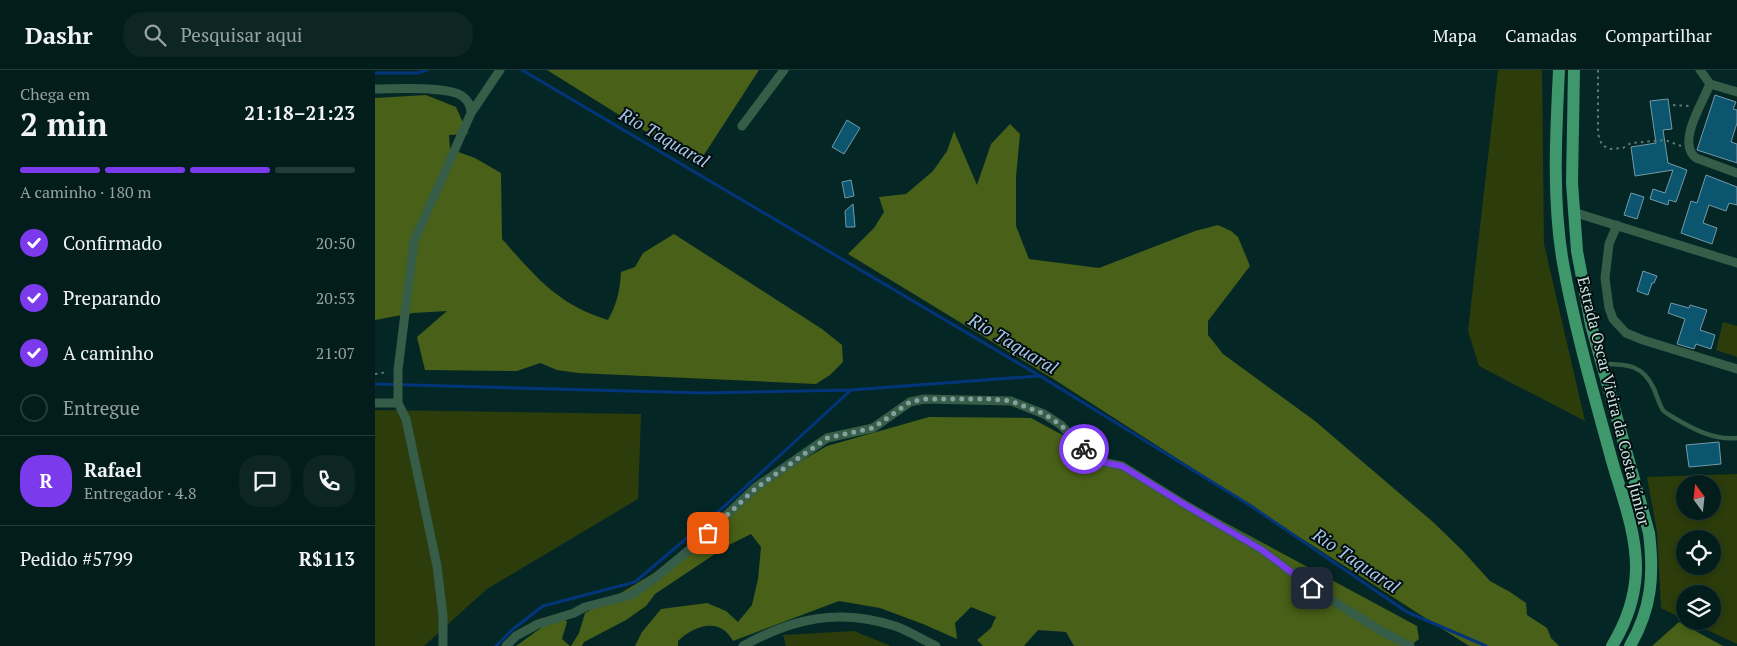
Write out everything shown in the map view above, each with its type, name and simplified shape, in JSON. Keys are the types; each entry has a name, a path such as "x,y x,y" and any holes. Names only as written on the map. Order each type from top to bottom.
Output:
{"main road":[{"name":"Estrada Oscar Vieira da Costa Júnior","path":"1559,70 1557,171 1558,212 1563,261 1581,348 1630,526 1636,569 1630,608 1620,633 1612,646"},
{"name":"Estrada Oscar Vieira da Costa Júnior","path":"1574,70 1572,158 1573,212 1577,251 1586,303 1645,518 1652,555 1652,579 1645,617 1631,646"}],"street":[{"path":"443,646 443,616 437,566 407,419 398,403 398,370 414,241 471,112 500,70"},
{"path":"741,126 784,70"},
{"path":"1700,70 1710,84 1737,92"},
{"path":"1710,84 1689,132 1688,148 1695,158 1737,173"},
{"path":"375,89 441,90 461,95 469,102 471,112"},
{"path":"1573,212 1737,263"},
{"path":"1617,225 1609,244 1605,278 1609,308 1613,319 1626,333 1643,340 1737,370"},
{"path":"506,646 516,636 538,624 574,613 585,607 631,595 695,545 756,488 827,438 873,428 910,402 924,399 1011,401 1044,414 1061,425 1081,447 1102,462 1122,466 1262,550 1312,588 1383,632 1410,646"},
{"path":"375,402 398,403"},
{"path":"743,646 785,625 815,618 837,616 895,626 937,646"}],"lane":[{"path":"1602,364 1626,364 1638,368 1646,375 1653,386 1664,411 1694,430 1711,436 1729,439 1737,438"}],"path":[{"path":"1598,70 1598,134 1602,145 1609,149 1623,148 1631,143 1665,140 1688,148"},
{"path":"1673,105 1691,106 1699,109"},
{"path":"375,374 398,370"}],"green space":[{"path":"547,70 759,70 698,164"},
{"path":"1498,70 1542,70 1544,244 1585,421 1479,366 1468,331"},
{"path":"426,95 456,107 468,134 449,135 450,149 475,158 501,173 502,239 537,278 561,298 590,314 608,320 617,297 621,272 635,267 643,253 674,234 822,329 842,345 843,362 830,375 816,384 578,373 557,370 540,363 517,371 425,370 417,337 447,311 413,313 375,320 375,98"},
{"path":"1010,124 1020,134 1016,177 1016,226 1029,259 1099,268 1195,231 1218,225 1231,231 1238,237 1250,266 1208,321 1208,335 1223,354 1315,421 1433,522 1490,581 1526,603 1527,615 1547,628 1551,638 1559,646 1469,646 1055,380 848,254 874,228 884,212 879,197 906,194 933,171 947,151 954,131 977,185 991,144"},
{"path":"1723,322 1737,326 1737,357 1716,350"},
{"path":"375,410 641,414 638,499 487,589 424,646 375,646"},
{"path":"929,417 1031,418 1417,626 1419,639 1410,646 1074,646 1066,632 1038,630 1024,646 983,646 977,640 991,628 996,617 971,607 955,623 957,639 880,608 839,601 733,641 728,633 714,626 707,626 685,635 678,641 678,646 635,646 642,632 661,609 707,603 726,611 738,622 752,605 758,579 761,547 751,534 727,546 655,594 646,606 626,620 584,642 582,646 571,646 579,633 585,613 686,554 756,487 827,446"},
{"path":"1737,474 1737,644 1707,630 1721,630 1721,585 1676,585 1676,616 1661,608 1657,532 1647,477 1676,476 1676,520 1721,520 1721,475 1707,475"},
{"path":"563,618 567,622 562,639 570,646 516,646 545,625"},
{"path":"1676,625 1676,630 1694,630 1723,646 1652,646"},
{"path":"854,631 891,646 786,646 783,635"}],"building":[{"path":"1715,95 1736,102 1733,109 1737,110 1737,123 1731,142 1737,144 1737,163 1697,150"},
{"path":"1668,99 1672,129 1663,130 1668,163 1687,170 1676,202 1669,200 1668,205 1650,199 1653,189 1665,193 1673,170 1635,176 1631,147 1656,143 1650,101"},
{"path":"847,120 860,128 844,154 832,147"},
{"path":"1706,175 1737,187 1737,205 1729,203 1726,211 1709,205 1703,223 1717,228 1712,244 1681,233 1691,201 1697,203"},
{"path":"851,180 854,196 845,198 842,182"},
{"path":"1631,193 1644,197 1637,219 1624,215"},
{"path":"853,204 855,227 846,227 845,211"},
{"path":"1643,271 1657,276 1654,283 1652,283 1648,295 1637,291"},
{"path":"1671,303 1689,308 1690,305 1707,310 1700,330 1715,335 1711,349 1696,344 1694,349 1677,344 1685,319 1668,313"},
{"path":"1719,442 1721,464 1689,467 1686,445"}],"waterway":[{"path":"375,73 417,73 427,70"},
{"name":"Rio Taquaral","path":"522,70 1040,376 1248,504 1407,612 1486,646"},
{"path":"496,646 513,629 543,606 635,582 727,504 851,390 1039,376"},
{"path":"375,384 704,393 851,390"}],"way so far":[{"path":"708,533 756,488 827,438 873,428 910,402 924,399 1011,401 1044,414 1061,425 1084,449"}],"route":[{"path":"1084,449 1102,462 1122,466 1262,550 1312,588"}]}
